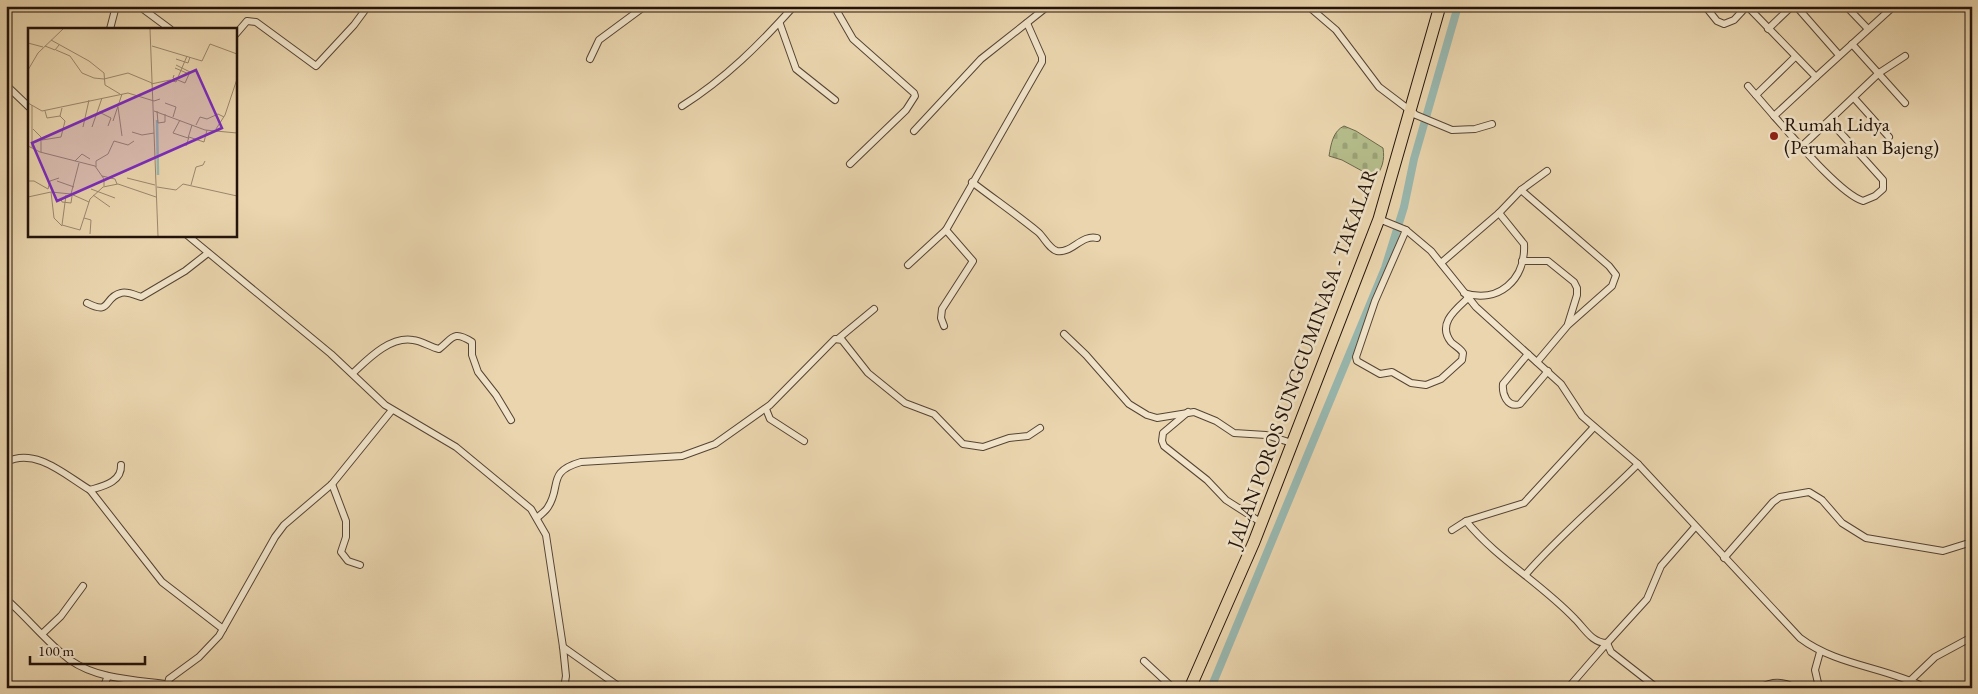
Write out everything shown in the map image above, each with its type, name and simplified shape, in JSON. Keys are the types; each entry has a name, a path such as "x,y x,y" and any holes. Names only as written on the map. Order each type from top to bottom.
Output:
{"highway":[{"name":"JALAN POROS SUNGGUMINASA - TAKALAR","path":"1190,688 1228,606 1382,220 1413,113 1440,6"}],"street":[{"path":"6,10 9,6"},
{"path":"110,28 116,7 126,6"},
{"path":"139,6 169,28"},
{"path":"236,34 247,21 256,22 316,66 354,25 368,6"},
{"path":"590,59 599,40 645,6"},
{"path":"682,106 721,79 780,24 794,6"},
{"path":"834,6 853,39 914,93 915,96 906,110 850,164"},
{"path":"914,131 977,63 1048,6"},
{"path":"1308,6 1336,30 1379,87 1413,113 1452,130 1466,130 1492,124"},
{"path":"1705,6 1717,21 1724,24 1734,20 1747,6 1816,77"},
{"path":"1768,28 1792,6"},
{"path":"1796,6 1839,55"},
{"path":"1846,6 1868,29"},
{"path":"1774,116 1892,7"},
{"path":"908,265 946,230 1042,62 1042,56 1026,23"},
{"path":"780,24 796,69 835,100"},
{"path":"1852,44 1905,103"},
{"path":"1801,147 1879,73 1906,56"},
{"path":"1756,95 1795,57"},
{"path":"6,84 28,106"},
{"path":"1748,86 1801,147 1846,192 1863,201 1880,192 1884,183 1880,176 1830,120"},
{"path":"1854,98 1889,138"},
{"path":"1441,262 1499,213 1521,190 1547,171"},
{"path":"972,182 1040,234 1055,250 1059,251 1069,248 1088,237 1097,238"},
{"path":"1521,190 1610,266 1616,275 1612,286 1568,325 1538,362"},
{"path":"1462,292 1477,296 1499,293 1511,282 1522,261 1524,249 1522,240 1499,213"},
{"path":"1382,220 1404,229 1441,262 1462,292 1548,371 1564,388 1575,408 1594,427 1638,464 1800,638 1820,652 1911,680 1926,688"},
{"path":"1404,229 1375,301 1356,357 1357,361 1380,374 1394,373 1416,384 1431,384 1441,379 1462,360 1463,353 1450,341 1446,329 1450,316 1468,298"},
{"path":"944,326 940,318 942,309 952,289 973,261 946,230"},
{"path":"188,236 269,301 353,373 392,410 456,447 526,504 537,518 546,535 563,647 566,676 564,688"},
{"path":"87,303 105,308 119,293 126,292 142,297 185,271 208,253"},
{"path":"1522,261 1548,261 1555,264 1574,282 1577,288 1577,295 1568,325"},
{"path":"537,518 550,504 558,476 571,465 581,462 690,454 715,444 766,409 832,341 839,338 874,309"},
{"path":"1064,334 1129,404 1139,410 1157,418 1188,412 1216,421 1234,433 1266,435 1292,443"},
{"path":"353,373 381,349 394,344 412,340 439,349 452,336 458,335 472,342 472,355 478,372 500,400 510,420"},
{"path":"839,338 868,372 905,403 934,414 963,444 983,447 1009,438 1028,436 1040,428"},
{"path":"1528,354 1503,384 1504,396 1510,403 1520,404 1548,371"},
{"path":"766,409 770,419 804,441"},
{"path":"6,599 71,661 108,676 166,686 169,678 207,650 223,629 275,537 284,525 332,484 392,410"},
{"path":"1188,412 1163,433 1162,441 1164,446 1207,480 1226,500 1262,523"},
{"path":"1452,530 1466,522 1524,503 1594,427"},
{"path":"6,462 22,457 41,460 90,490 162,582 223,629"},
{"path":"1526,574 1562,535 1600,502 1638,464"},
{"path":"90,490 114,480 120,473 121,465"},
{"path":"332,484 346,521 346,537 341,552 348,561 360,565"},
{"path":"1724,558 1773,502 1780,497 1809,492 1822,500 1842,522 1866,538 1943,551 1972,542"},
{"path":"1466,522 1481,538 1526,574 1574,618 1591,637 1598,642 1607,643"},
{"path":"1568,688 1647,599 1662,566 1695,527"},
{"path":"42,634 61,616 83,586"},
{"path":"1911,680 1935,657 1972,637"},
{"path":"1607,643 1611,652 1657,688"},
{"path":"563,647 621,688"},
{"path":"1813,688 1818,683 1815,670 1820,652"},
{"path":"1144,661 1173,688"},
{"path":"103,688 108,676"},
{"path":"1760,688 1777,682 1787,683 1795,688"}],"green space":[{"path":"1344,126 1356,131 1383,148 1382,164 1375,178 1342,160 1329,156 1337,131"}],"waterway":[{"path":"1211,688 1385,268 1404,207 1414,159 1458,6"}],"place":[{"name":"Rumah Lidya (Perumahan Bajeng)","path":"1774,136"}]}
